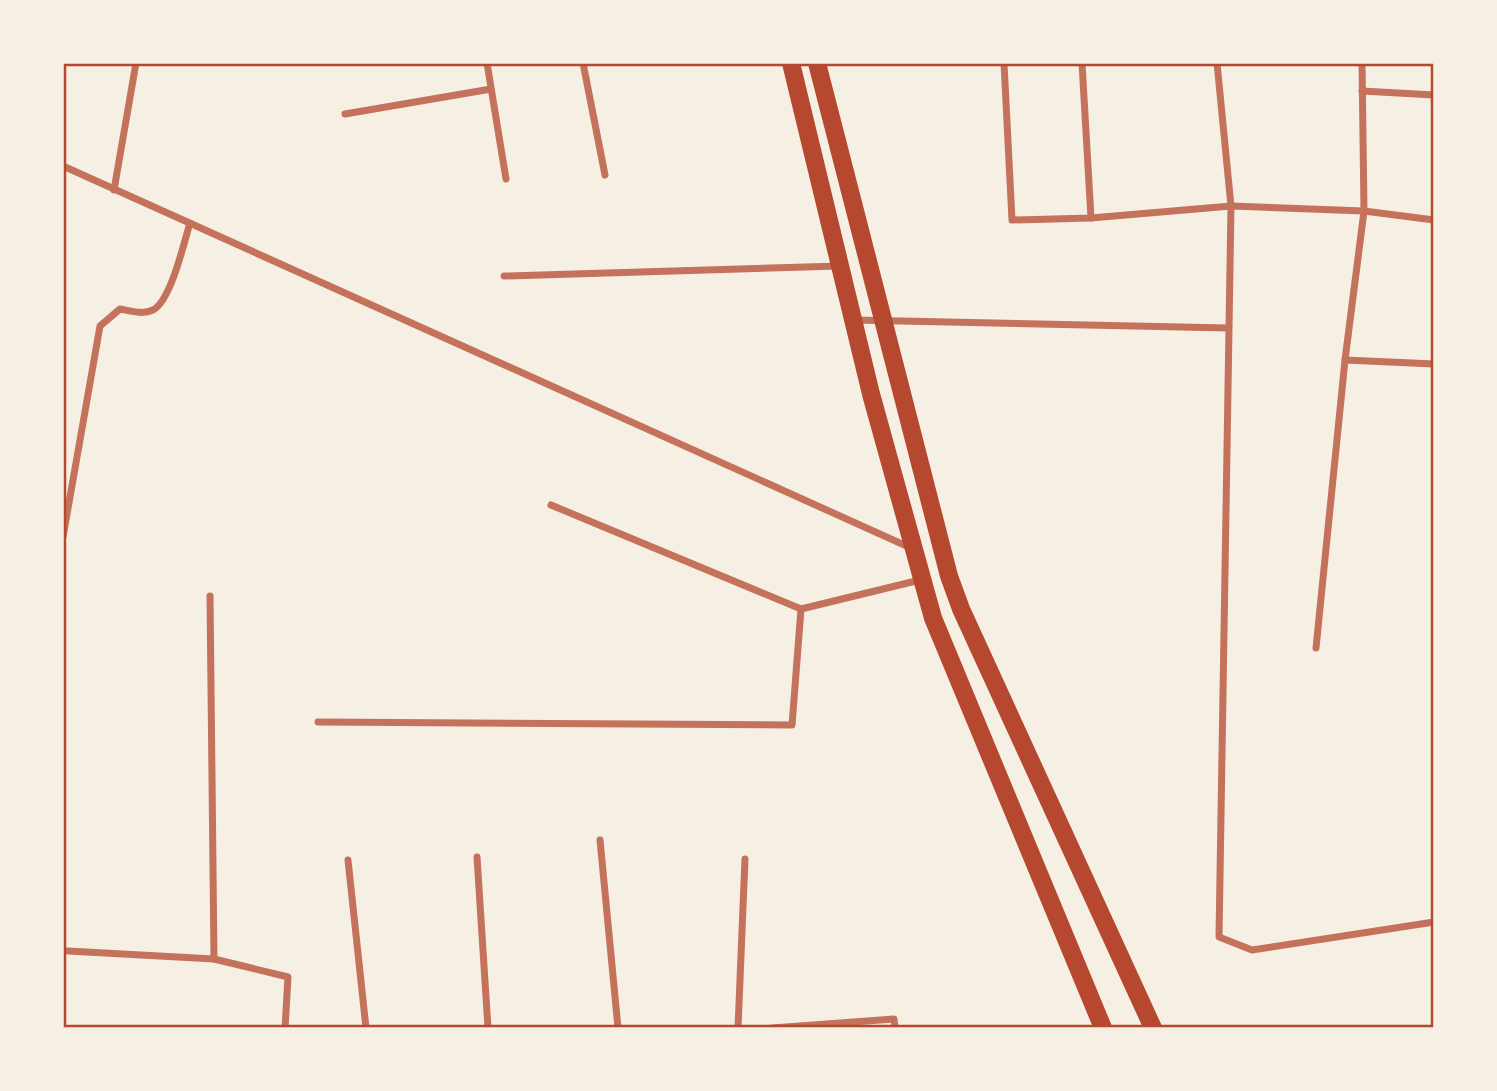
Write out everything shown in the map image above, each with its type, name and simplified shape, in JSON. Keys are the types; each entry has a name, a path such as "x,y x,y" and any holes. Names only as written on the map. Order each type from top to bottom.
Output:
{"main road":[{"path":"791,63 853,320 912,548 933,618 1102,1028"},
{"path":"817,63 949,576 961,609 1153,1028"}],"street":[{"path":"114,190 136,63"},
{"path":"487,63 506,179"},
{"path":"583,63 605,175"},
{"path":"1004,63 1012,220 1091,218 1231,206 1364,211 1434,220"},
{"path":"1082,63 1091,218"},
{"path":"1217,63 1231,206 1219,937 1252,950 1434,922"},
{"path":"1316,648 1345,360 1364,211 1362,63"},
{"path":"345,114 491,89"},
{"path":"1362,91 1434,95"},
{"path":"63,166 912,548"},
{"path":"63,537 100,326 120,309 145,313 156,308 165,298 190,223"},
{"path":"504,276 841,266"},
{"path":"853,320 1228,328"},
{"path":"1345,360 1434,364"},
{"path":"551,505 801,609 921,580"},
{"path":"210,596 214,959"},
{"path":"318,722 792,725 801,609"},
{"path":"600,840 618,1028"},
{"path":"477,857 488,1028"},
{"path":"738,1028 745,859"},
{"path":"348,860 366,1028"},
{"path":"68,951 214,959 288,977 285,1028"},
{"path":"772,1028 894,1019 895,1028"}]}
